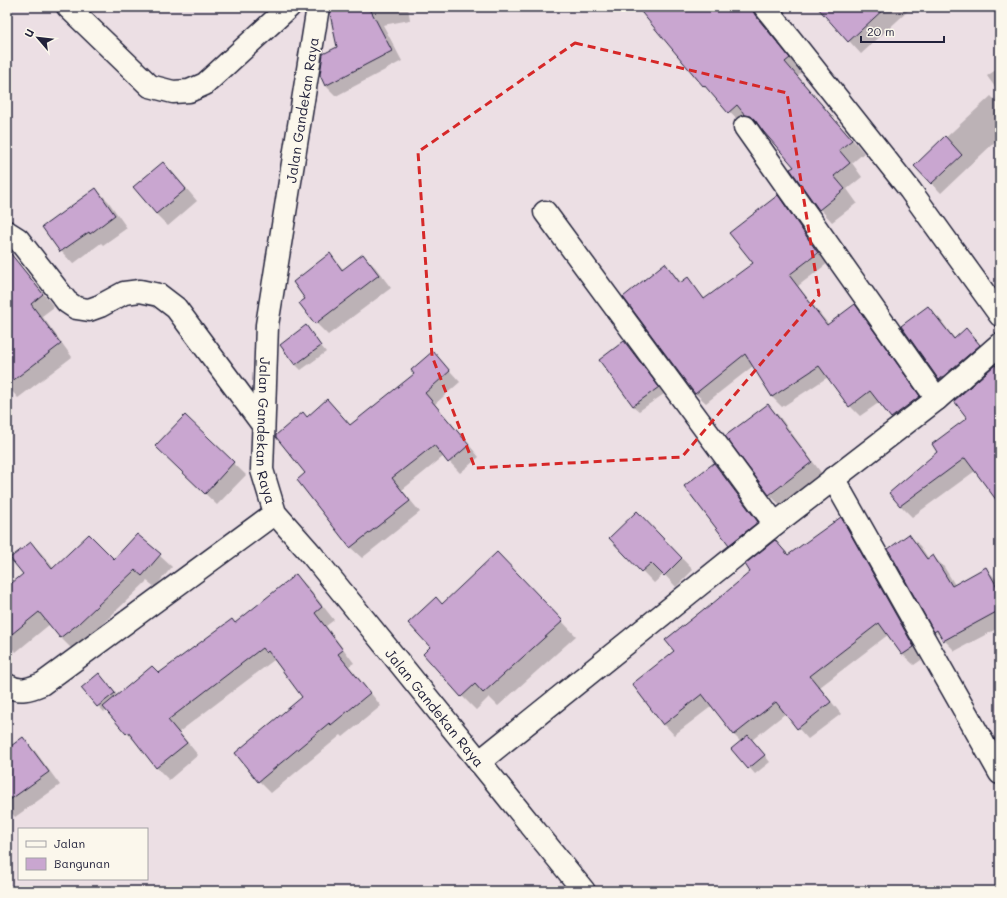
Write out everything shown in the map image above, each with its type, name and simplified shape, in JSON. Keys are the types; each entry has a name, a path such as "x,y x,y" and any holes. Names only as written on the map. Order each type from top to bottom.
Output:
{"street":[{"path":"68,7 150,86 173,92 189,91 205,84 289,7"},
{"name":"Jalan Gandekan Raya","path":"318,7 267,325 262,425 262,470 275,512 312,555 584,891"},
{"path":"765,7 910,190 1000,315"},
{"path":"745,127 937,399"},
{"path":"545,212 775,524"},
{"path":"7,232 18,239 67,302 76,308 89,310 100,306 124,293 140,291 159,295 176,308 262,425"},
{"path":"479,762 833,478 937,399 1000,344"},
{"path":"833,478 1000,773"},
{"path":"7,685 25,691 42,684 275,512"}],"highlighted area":[{"path":"575,43 787,93 819,295 682,457 475,468 432,356 418,152"}],"building":[{"path":"330,7 369,7 392,51 325,86 320,75 323,54 337,47 330,14"},
{"path":"637,7 751,7 755,15 790,58 785,62 852,140 839,150 850,163 834,176 845,189 819,210 790,169 794,167 755,120 751,116 745,115 737,105 728,113 704,85 703,86"},
{"path":"817,7 886,7 848,42"},
{"path":"945,136 962,155 931,184 914,166"},
{"path":"163,162 186,189 156,214 133,187"},
{"path":"96,188 115,215 90,234 89,232 60,252 42,227"},
{"path":"778,195 818,253 789,275 827,325 855,304 920,396 891,418 870,391 849,407 819,366 772,397 745,354 695,394 623,297 665,263 680,283 688,277 704,299 753,263 729,233"},
{"path":"7,249 43,294 31,304 61,344 7,385"},
{"path":"330,253 342,270 363,254 379,275 315,324 299,303 305,299 293,282"},
{"path":"928,306 954,339 966,328 980,345 939,380 901,326"},
{"path":"306,325 321,346 295,365 280,345"},
{"path":"624,341 659,387 633,406 599,360"},
{"path":"433,351 450,371 425,393 469,445 448,463 434,445 392,478 410,501 350,548 297,480 305,473 276,437 276,435 303,412 307,417 327,399 350,425 414,374 411,370"},
{"path":"995,365 1000,371 1000,505 965,458 900,506 889,493 937,452 932,444 967,418 954,401"},
{"path":"768,404 812,462 769,495 725,436"},
{"path":"185,415 234,462 205,494 155,446"},
{"path":"714,463 758,522 729,545 684,486"},
{"path":"637,511 682,558 664,576 651,563 641,572 609,538"},
{"path":"841,517 914,647 902,655 879,623 810,676 831,702 797,729 776,702 734,735 702,694 663,725 632,684 674,651 665,640 704,609 705,610 750,572 745,564 775,540 788,555"},
{"path":"89,534 114,559 137,534 161,554 142,576 135,570 78,624 60,638 39,612 7,638 7,587 23,574 10,558 31,542 52,569"},
{"path":"909,534 927,559 933,555 952,586 986,567 1000,592 1000,610 943,641 937,630 934,632 888,549"},
{"path":"497,552 563,621 483,693 475,684 461,697 423,654 430,647 408,623 436,597 442,604"},
{"path":"296,574 322,607 315,613 343,650 338,654 370,693 331,725 329,723 258,782 235,753 302,697 268,651 266,653 262,648 168,720 187,743 156,768 128,732 126,734 103,707 152,666 159,673 232,619 235,623"},
{"path":"99,673 115,693 97,707 81,688"},
{"path":"748,735 765,755 748,769 731,749"},
{"path":"23,737 49,772 7,802 7,749"}]}
